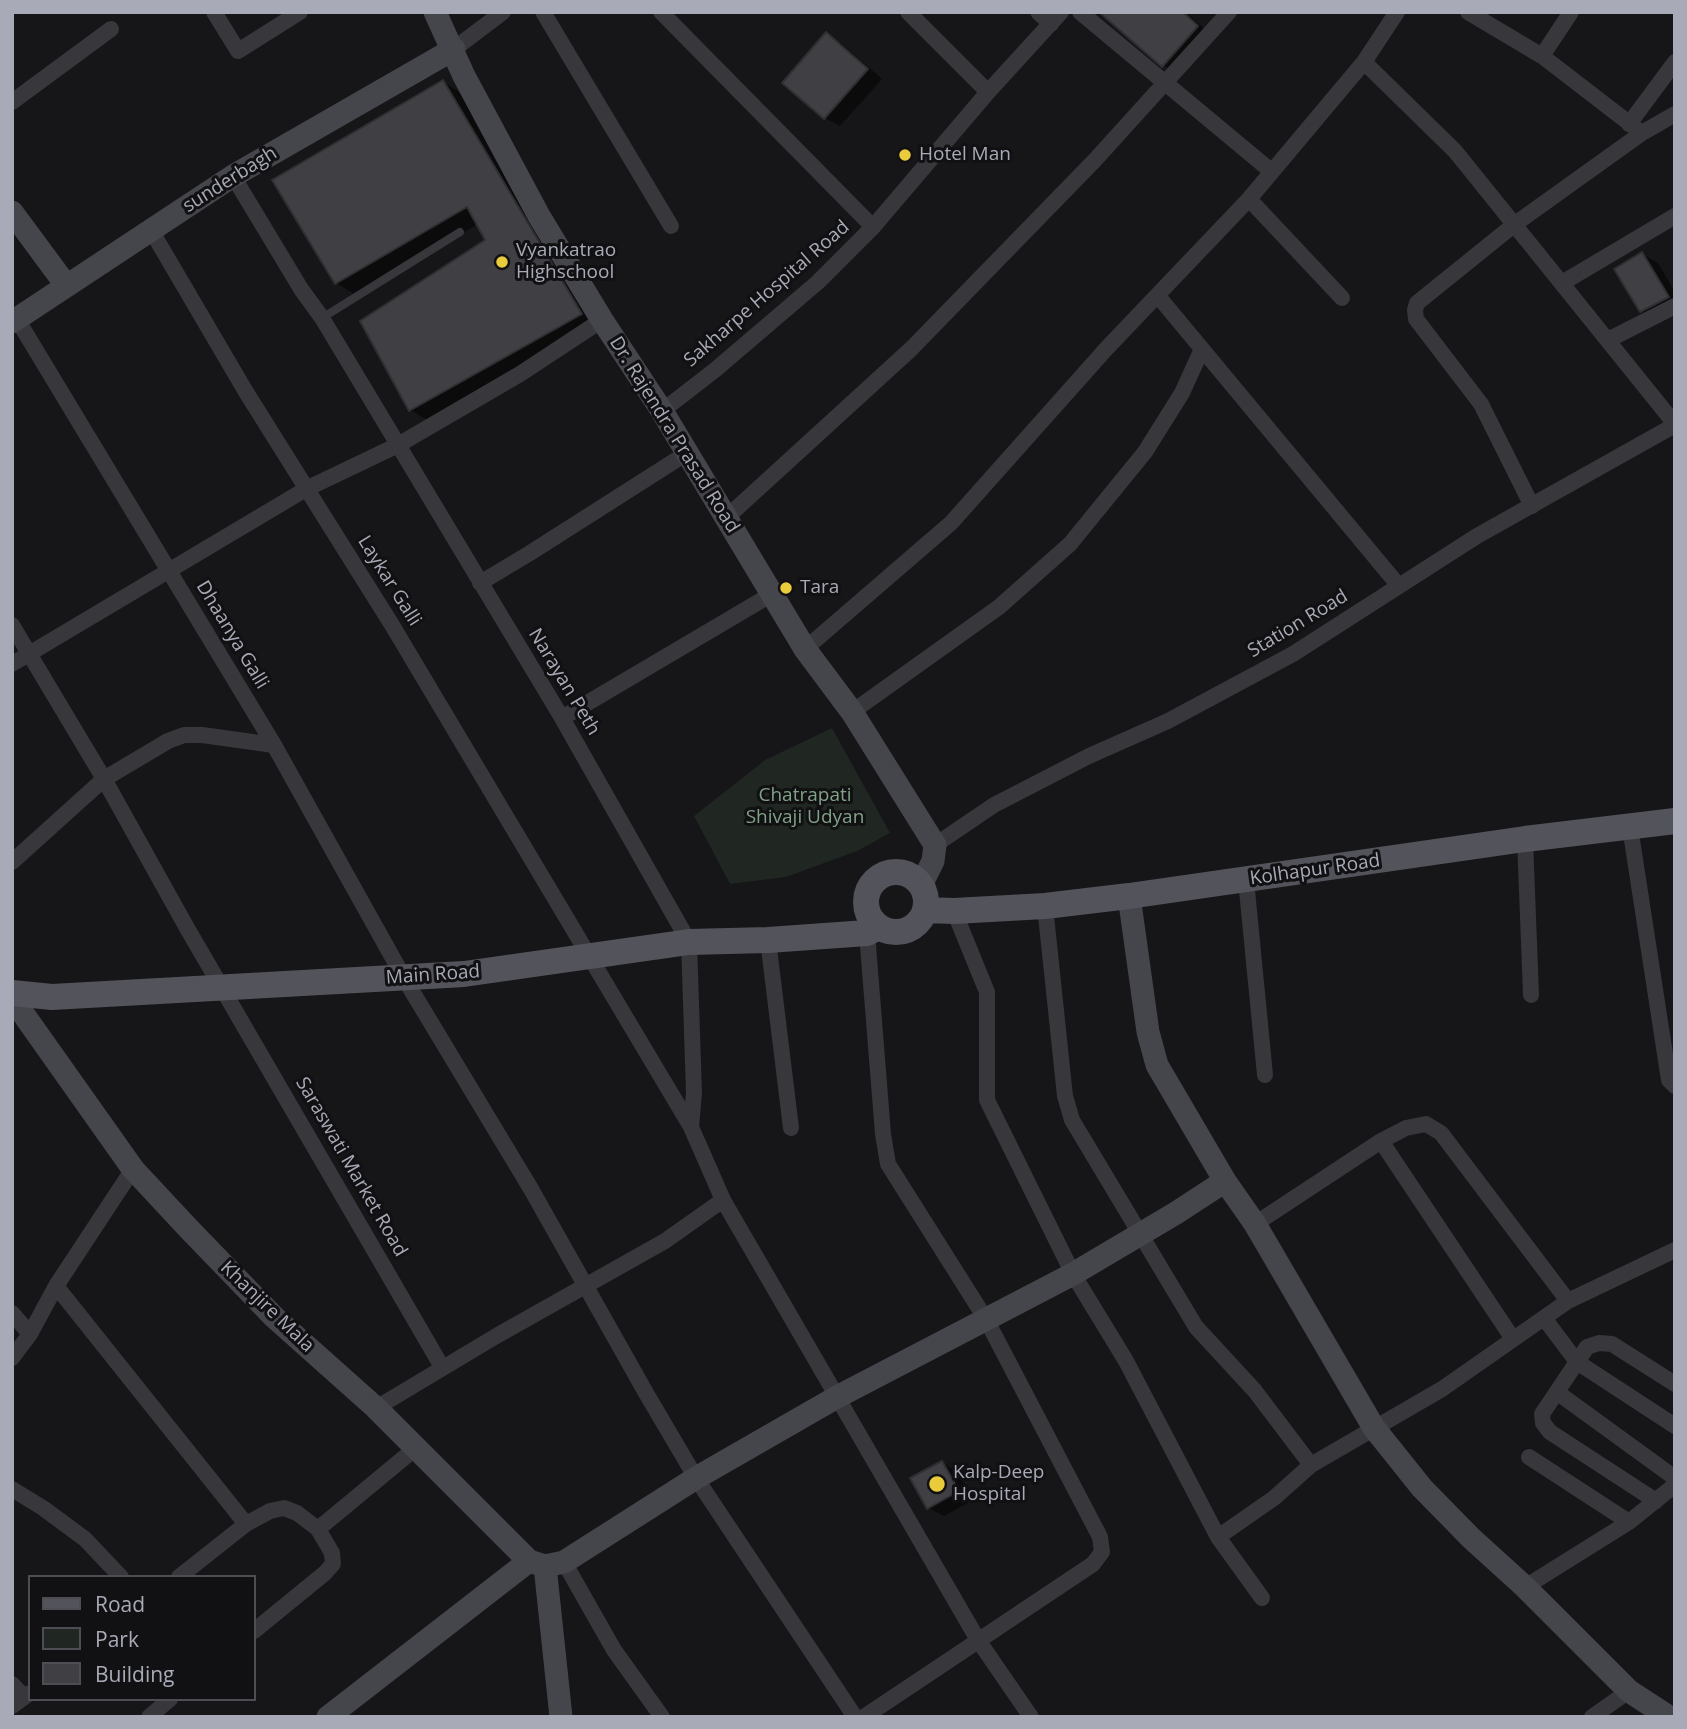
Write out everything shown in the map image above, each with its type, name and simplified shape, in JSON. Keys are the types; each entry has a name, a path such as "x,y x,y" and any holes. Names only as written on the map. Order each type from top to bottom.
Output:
{"main road":[{"name":"Dr. Rajendra Prasad Road","path":"435,12 464,76 539,216 602,320 662,411 805,649 852,712 935,845"},
{"name":"sunderbagh","path":"14,320 233,176 454,49"},
{"path":"12,212 66,285"},
{"name":"Kolhapur Road","path":"923,897 954,911 1045,906 1525,839 1675,821"},
{"path":"923,897 935,845"},
{"path":"865,931 872,920 865,904 869,887 874,880 890,872 899,871 915,878 923,897"},
{"path":"1129,896 1148,1032 1157,1065 1225,1181 1255,1224 1374,1428 1422,1488 1471,1538 1525,1587 1629,1691 1669,1717"},
{"name":"Main Road","path":"12,993 52,997 464,974 689,942 768,940 865,931 893,932 909,929 921,918 923,897"},
{"name":"Khanjire Mala","path":"12,998 133,1169 274,1317 546,1563"},
{"path":"328,1717 546,1563 837,1397 1073,1274 1225,1181"},
{"path":"546,1563 561,1717"}],"street":[{"path":"214,12 238,51 300,12"},
{"path":"454,49 503,12"},
{"path":"543,12 671,226"},
{"path":"660,12 873,227"},
{"path":"1038,12 1056,18"},
{"path":"1080,12 1271,171"},
{"path":"726,518 911,349 1023,236 1229,12"},
{"path":"805,649 951,523 1097,360 1250,199 1364,62 1398,12"},
{"path":"1468,12 1542,56 1636,128"},
{"path":"1542,56 1570,12"},
{"path":"914,14 988,92"},
{"name":"Sakharpe Hospital Road","path":"662,411 715,370 818,282 873,227 988,92 1056,18"},
{"path":"12,102 111,29"},
{"path":"1364,62 1455,151 1675,424"},
{"path":"1636,128 1675,62"},
{"path":"1532,506 1481,404 1416,318 1417,303 1636,128 1675,114"},
{"name":"Narayan Peth","path":"233,176 301,289 322,318 562,719 689,942"},
{"path":"1250,199 1342,298"},
{"path":"1562,283 1675,216"},
{"name":"Laykar Galli","path":"151,230 246,392 392,625 691,1127 723,1200 978,1640 1031,1717"},
{"path":"1158,296 1399,586"},
{"path":"1608,340 1675,306"},
{"name":"Dhaanya Galli","path":"14,320 274,745 404,978 586,1285 696,1478 855,1717"},
{"path":"12,664 306,488 398,445 520,374 602,320"},
{"path":"852,712 999,607 1070,544 1145,452 1182,393 1202,349"},
{"name":"Station Road","path":"935,845 994,805 1089,756 1168,721 1293,654 1477,536 1675,424"},
{"path":"480,583 687,453"},
{"path":"562,719 772,594"},
{"name":"Saraswati Market Road","path":"12,625 104,779 187,928 442,1367"},
{"path":"12,862 104,779 168,741 184,735 202,735 274,745"},
{"path":"1630,827 1669,1080 1675,1086"},
{"path":"1525,839 1531,995"},
{"path":"1246,880 1265,1075"},
{"path":"1045,906 1065,1096 1072,1120 1196,1327 1255,1391 1311,1465"},
{"path":"954,911 987,992 987,1100 1073,1274 1126,1362 1218,1537 1262,1598"},
{"path":"864,1717 1093,1564 1102,1552 1100,1537 986,1321 888,1164 865,931"},
{"path":"768,940 791,1128"},
{"path":"689,942 694,1093 691,1127"},
{"path":"1255,1224 1381,1141 1406,1128 1426,1125 1441,1133 1568,1301"},
{"path":"1381,1141 1513,1339"},
{"path":"12,1358 30,1334 56,1286 133,1169"},
{"path":"376,1408 442,1367 665,1241 723,1200"},
{"path":"1218,1537 1274,1498 1311,1465 1443,1389 1568,1301 1675,1251"},
{"path":"56,1286 246,1524"},
{"path":"12,1313 30,1334"},
{"path":"1544,1318 1577,1362 1675,1426"},
{"path":"1656,1502 1550,1432 1543,1423 1542,1414 1587,1348 1599,1343 1612,1344 1675,1384"},
{"path":"1558,1393 1675,1478"},
{"path":"317,1530 417,1447"},
{"path":"1529,1457 1629,1522"},
{"path":"1525,1587 1629,1522 1675,1485"},
{"path":"12,1489 85,1539 119,1575"},
{"path":"181,1575 246,1524 270,1511 284,1508 297,1513 317,1530 332,1553 333,1564 326,1573 256,1630"},
{"path":"546,1563 662,1717"},
{"path":"12,1684 22,1699"},
{"path":"1592,1717 1629,1691"},
{"path":"149,1717 168,1701"}],"lane":[{"path":"322,318 460,232"}],"green space":[{"name":"Chatrapati Shivaji Udyan","path":"832,728 890,833 857,851 786,877 730,884 694,816 765,760"}],"building":[{"path":"1099,12 1183,12 1198,26 1162,67"},
{"path":"826,32 868,69 824,119 782,83"},
{"name":"Vyankatrao Highschool","path":"443,80 582,314 409,411 360,321 485,240 467,207 335,284 272,180"},
{"path":"1642,252 1669,297 1640,312 1614,269"},
{"path":"942,1461 959,1491 927,1509 910,1478"}],"place":[{"name":"Hotel Man","path":"905,155"},
{"name":"Vyankatrao Highschool","path":"502,262"},
{"name":"Tara","path":"786,588"},
{"name":"Kalp-Deep Hospital","path":"937,1484"}]}
